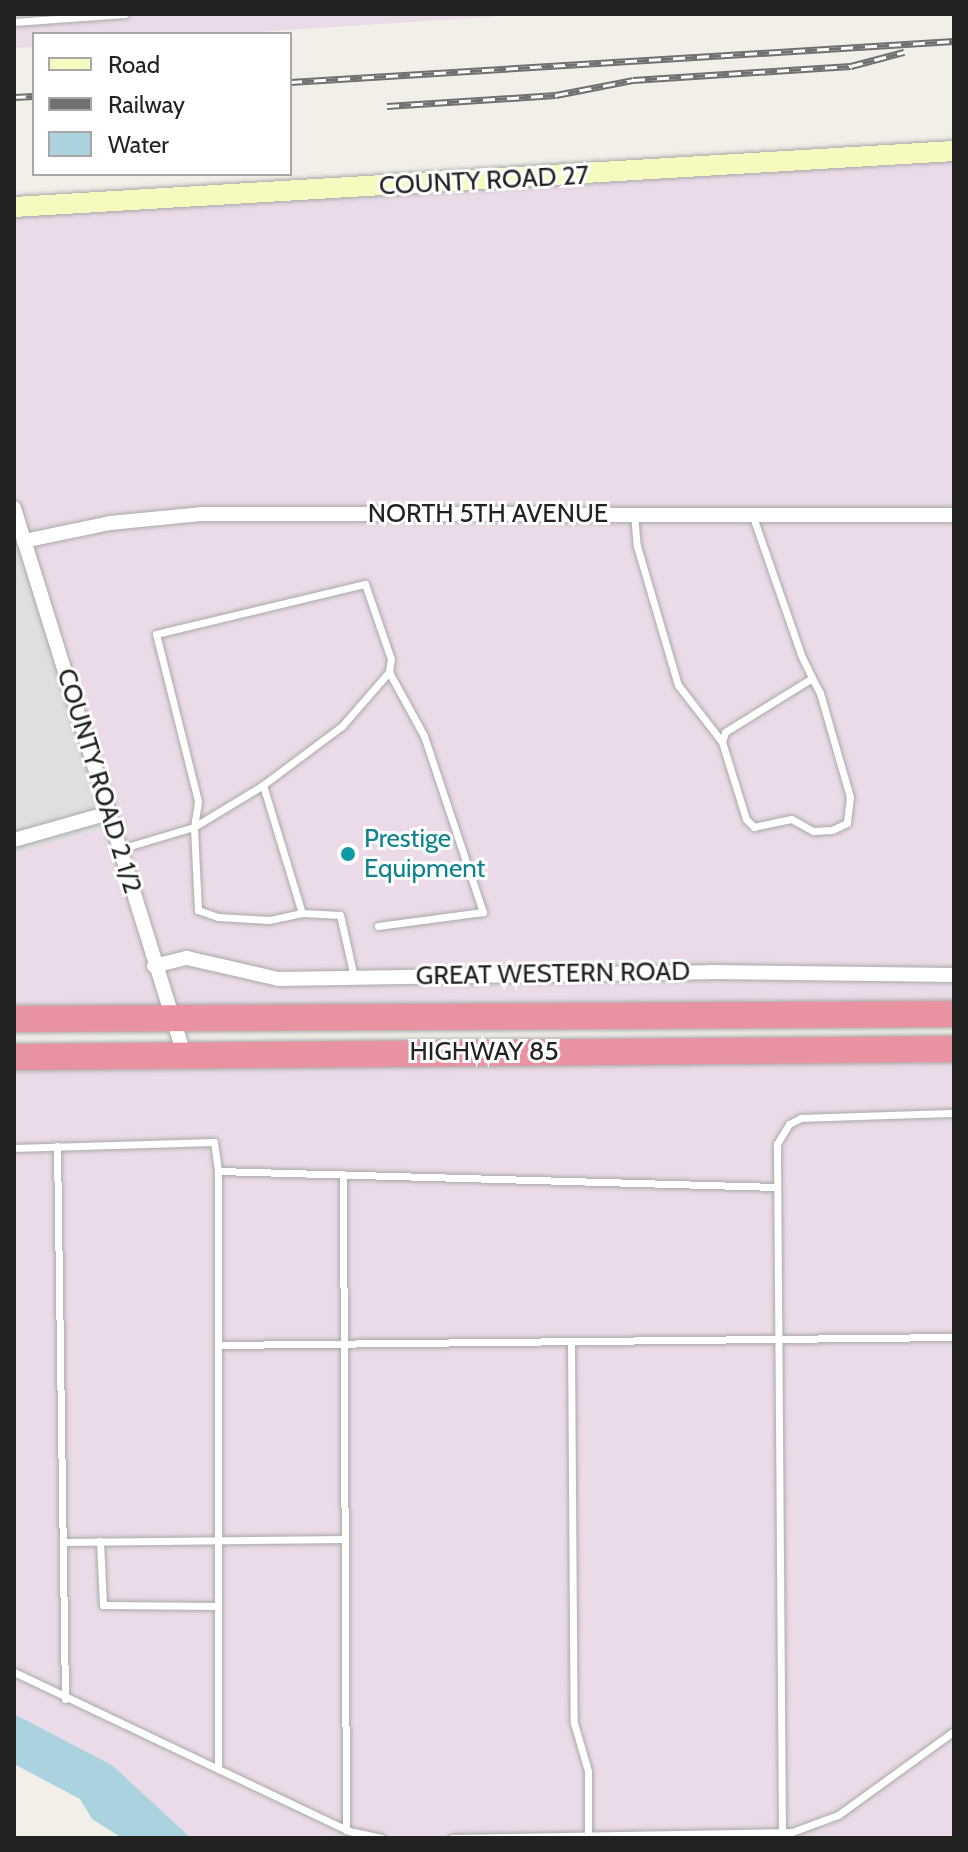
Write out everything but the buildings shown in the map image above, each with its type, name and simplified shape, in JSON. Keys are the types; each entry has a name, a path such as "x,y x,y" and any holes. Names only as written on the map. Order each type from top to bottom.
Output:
{"highway":[{"name":"HIGHWAY 85","path":"14,1019 954,1014"},
{"name":"HIGHWAY 85","path":"14,1057 954,1049"}],"street":[{"name":"COUNTY ROAD 27","path":"14,207 954,151"},
{"name":"COUNTY ROAD 2 1/2","path":"14,508 21,547 109,813 169,1016 184,1054"},
{"name":"NORTH 5TH AVENUE","path":"21,547 110,523 201,514 954,515"},
{"path":"14,840 109,813"},
{"name":"GREAT WESTERN ROAD","path":"154,966 187,958 279,979 954,975"}],"lane":[{"path":"14,22 125,14"},
{"path":"634,514 639,556 678,685 722,742 750,825 791,819 822,832 847,823 848,780 752,514"},
{"path":"120,849 194,827 263,785 342,726 389,672 391,659 365,584 156,634 198,801 194,827 198,910 218,917 269,920 302,913 340,915 354,977"},
{"path":"378,926 483,912 424,736 389,672"},
{"path":"722,742 736,723 812,678"},
{"path":"263,785 302,913"},
{"path":"782,1833 777,1144 789,1124 801,1118 954,1113"},
{"path":"14,1148 214,1142 218,1171 218,1766"},
{"path":"57,1146 65,1699"},
{"path":"218,1171 777,1187"},
{"path":"343,1174 346,1830"},
{"path":"218,1345 954,1337"},
{"path":"571,1341 574,1723 588,1771 588,1837"},
{"path":"63,1542 345,1539"},
{"path":"100,1541 103,1605 218,1606"},
{"path":"14,1672 65,1699 218,1766 346,1830 381,1838"},
{"path":"452,1838 782,1833 838,1815 954,1731"}],"shaded area":[{"path":"14,14 533,14 257,32 32,32 32,47 14,48"},
{"path":"954,153 954,1014 14,1019 14,854 112,825 14,508 14,207"},
{"path":"14,508 113,825 14,854"},
{"path":"954,1049 954,1838 191,1838 112,1765 14,1714 14,1057"}],"water":[{"path":"14,1714 112,1765 191,1838 122,1838 92,1819 80,1799 14,1764"}],"railway":[{"path":"292,82 954,41"},
{"path":"387,106 556,95 633,80 851,66 904,52"},
{"path":"14,97 32,96"}],"place":[{"name":"Prestige Equipment","path":"348,854"}]}
